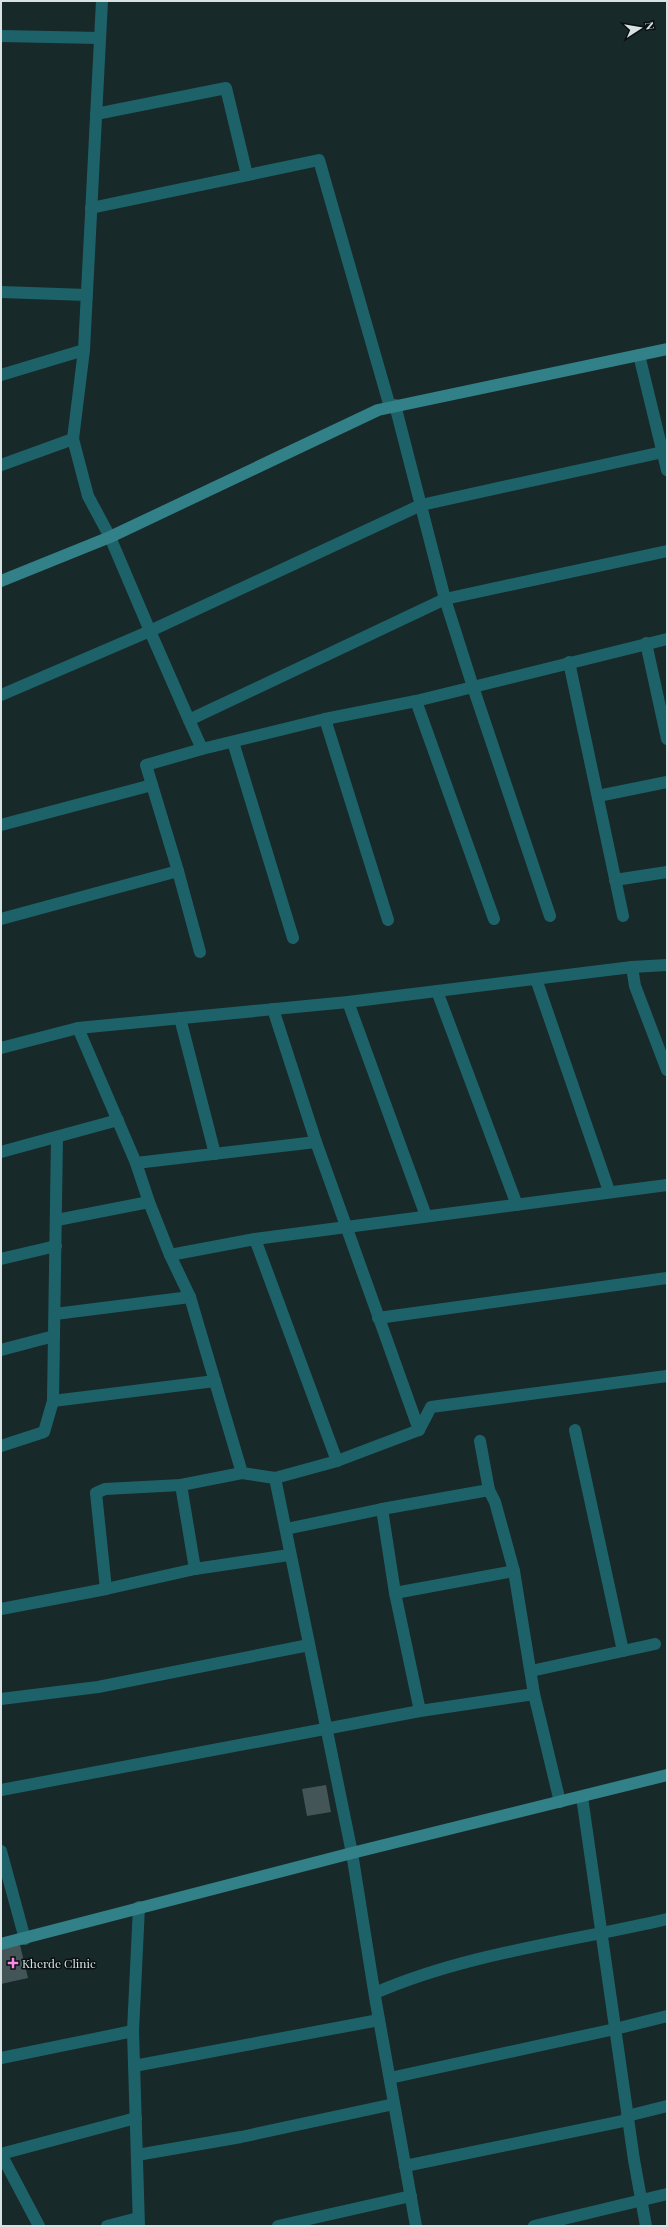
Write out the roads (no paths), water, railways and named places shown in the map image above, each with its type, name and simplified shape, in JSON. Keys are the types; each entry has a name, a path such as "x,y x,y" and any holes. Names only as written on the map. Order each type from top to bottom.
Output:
{"street":[{"path":"102,1 84,350 73,439 88,496 110,537 202,749"},
{"path":"1,36 100,38"},
{"path":"96,114 226,88 247,175"},
{"path":"91,208 319,160 421,505 445,599 472,687 550,916"},
{"path":"1,292 86,295"},
{"path":"1,581 110,537 378,410 667,349"},
{"path":"1,375 84,350"},
{"path":"639,355 665,452 667,470"},
{"path":"1,465 73,439"},
{"path":"1,695 150,631 421,505 665,452"},
{"path":"189,720 445,599 667,551"},
{"path":"200,952 178,871 146,765 202,749 325,720 416,701 667,639"},
{"path":"646,643 667,739"},
{"path":"569,662 623,916"},
{"path":"416,701 494,919"},
{"path":"325,720 388,920"},
{"path":"232,742 294,938"},
{"path":"598,796 667,782"},
{"path":"1,825 152,785"},
{"path":"1,919 178,871"},
{"path":"615,880 667,872"},
{"path":"1,1048 78,1028 348,1002 632,967 667,965"},
{"path":"632,967 634,986 667,1070"},
{"path":"536,979 609,1191"},
{"path":"438,991 517,1205"},
{"path":"348,1002 426,1216"},
{"path":"273,1010 316,1142 419,1430"},
{"path":"180,1018 215,1154"},
{"path":"78,1028 136,1163 149,1202 170,1255 190,1297 242,1473"},
{"path":"1,1152 118,1120"},
{"path":"1,1446 44,1432 53,1400 57,1220 57,1137"},
{"path":"136,1163 316,1142"},
{"path":"170,1255 255,1239 346,1226 517,1205 609,1191 667,1185"},
{"path":"57,1220 149,1202"},
{"path":"255,1239 337,1461"},
{"path":"1,1259 56,1246"},
{"path":"378,1318 667,1278"},
{"path":"55,1314 190,1297"},
{"path":"1,1350 54,1336"},
{"path":"106,1589 96,1493 105,1489 181,1485 242,1473 275,1478 337,1461 419,1430 431,1407 667,1376"},
{"path":"53,1400 215,1381"},
{"path":"575,1430 623,1651"},
{"path":"480,1441 489,1490 495,1502 514,1571 534,1694 560,1802"},
{"path":"275,1478 309,1645 328,1728 352,1853 379,2020 416,2226"},
{"path":"181,1485 195,1569"},
{"path":"286,1529 489,1490"},
{"path":"382,1510 395,1593 420,1711"},
{"path":"1,1609 106,1589 195,1569 290,1555"},
{"path":"395,1593 514,1571"},
{"path":"531,1672 655,1644"},
{"path":"1,1699 98,1687 309,1645"},
{"path":"1,1790 420,1711 534,1694"},
{"path":"1,1944 25,1939 139,1907 667,1775"},
{"path":"582,1797 628,2118 646,2226"},
{"path":"1,1851 25,1939"},
{"path":"107,2226 138,2222 133,2032 139,1907"},
{"path":"375,1993 428,1973 481,1958 601,1934 667,1918"},
{"path":"390,2078 615,2029 667,2016"},
{"path":"134,2066 379,2020"},
{"path":"1,2058 133,2032"},
{"path":"137,2155 241,2137 394,2104"},
{"path":"405,2166 628,2118 667,2106"},
{"path":"39,2226 1,2154 136,2118"},
{"path":"534,2226 667,2194"},
{"path":"278,2226 411,2196"}],"place":[{"name":"Kherde Clinic","path":"13,1963"}]}
